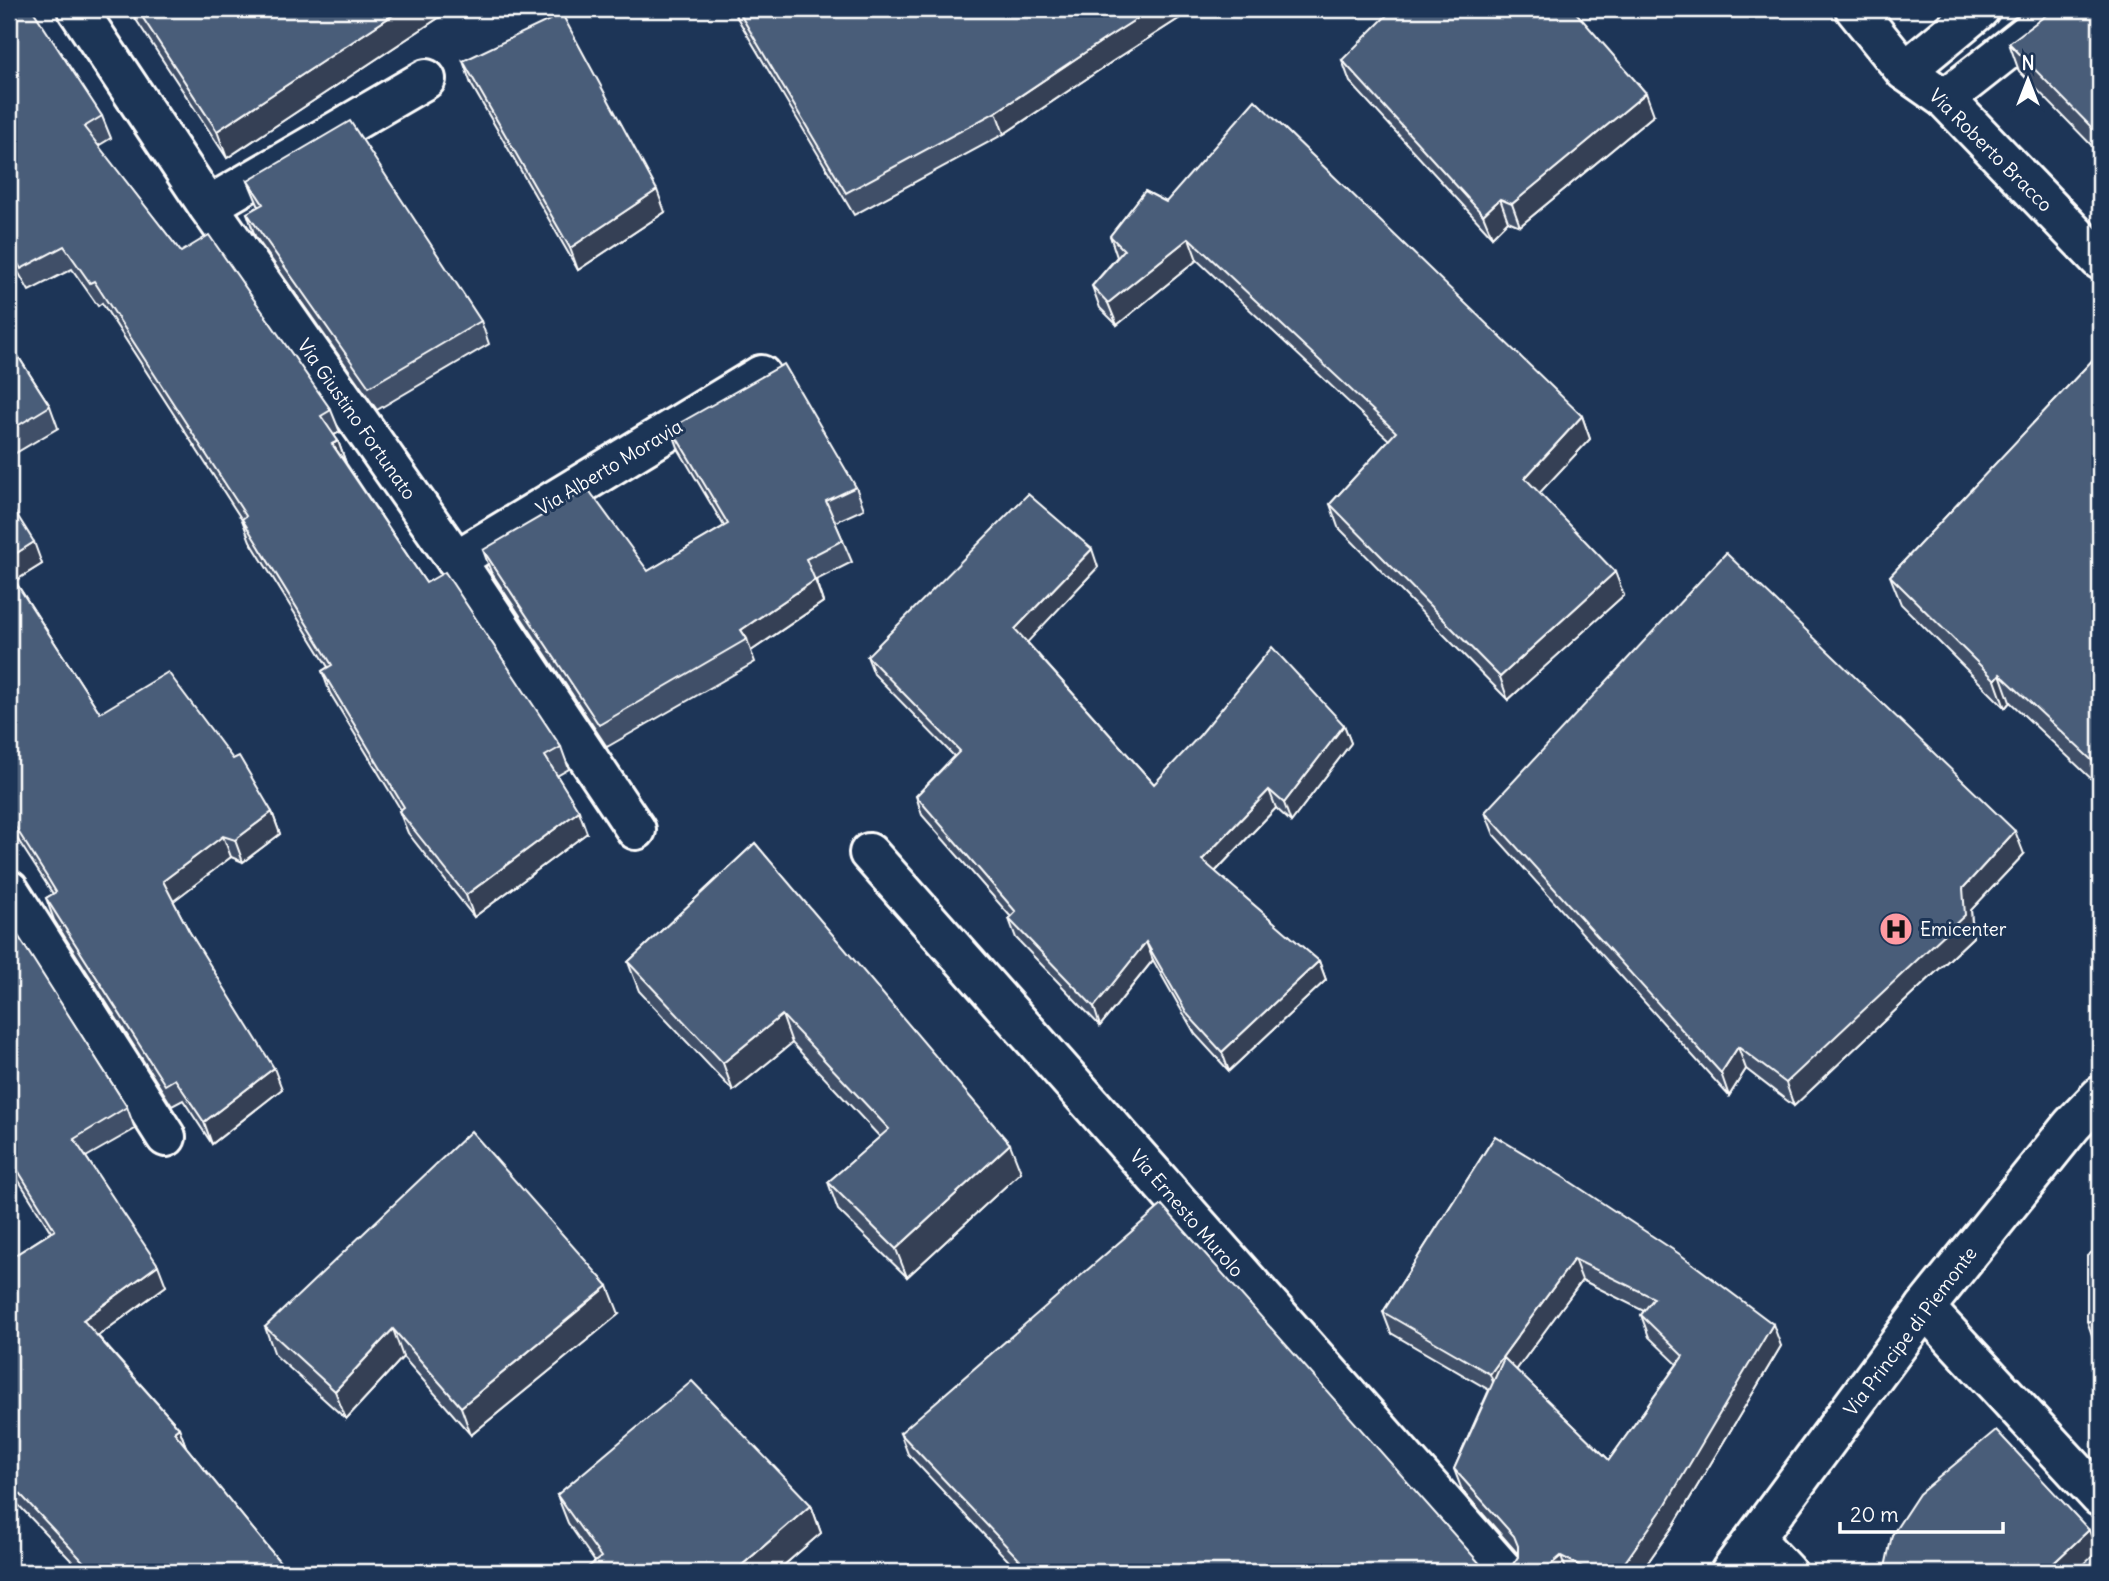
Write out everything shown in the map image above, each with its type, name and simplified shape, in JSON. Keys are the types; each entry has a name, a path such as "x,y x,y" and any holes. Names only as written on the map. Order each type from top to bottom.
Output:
{"street":[{"name":"Via Giustino Fortunato","path":"77,9 208,206 456,560 636,830"},
{"name":"Via Roberto Bracco","path":"1855,9 1905,71 1945,99 2100,260"},
{"path":"1905,71 1980,9"},
{"path":"1945,99 2059,9"},
{"path":"208,206 426,79"},
{"name":"Via Alberto Moravia","path":"456,560 761,374"},
{"name":"Via Ernesto Murolo","path":"869,853 1505,1572"},
{"path":"9,890 166,1137"},
{"name":"Via Principe di Piemonte","path":"1730,1572 1925,1308 2072,1125 2100,1096"},
{"path":"1925,1308 2100,1497"},
{"path":"1755,1539 1786,1572"}],"building":[{"path":"9,9 32,9 102,116 84,127 181,252 209,235 331,410 321,416 338,441 332,444 426,583 445,572 561,747 545,756 579,811 466,895 399,811 404,807 322,671 332,665 242,519 246,516 94,281 90,283 64,246 21,269 9,248"},
{"path":"137,9 402,9 217,131"},
{"path":"737,9 1152,9 996,112 846,193"},
{"path":"1393,9 1573,9 1646,93 1512,204 1500,199 1483,215 1342,60"},
{"path":"2054,9 2100,9 2100,136 2009,43"},
{"path":"562,14 657,190 570,248 463,61"},
{"path":"1255,100 1582,416 1525,478 1615,572 1500,677 1330,504 1396,432 1189,238 1108,303 1092,286 1124,250 1110,236 1145,191 1166,202"},
{"path":"350,121 481,321 369,387 247,213 263,204 248,181"},
{"path":"9,342 50,406 9,431"},
{"path":"2100,352 2100,768 2000,674 1995,680 1890,576"},
{"path":"784,364 856,487 826,501 843,540 806,559 815,580 741,630 747,639 599,725 483,550 588,489 648,571 728,524 671,428"},
{"path":"1028,494 1092,549 1015,629 1154,784 1200,735 1272,647 1344,725 1284,803 1269,790 1202,860 1319,961 1222,1052 1188,1015 1146,942 1094,1007 1009,919 1016,912 916,796 960,751 867,656"},
{"path":"9,502 34,542 9,558"},
{"path":"1726,553 2015,831 1963,888 1965,915 1786,1083 1738,1047 1721,1073 1485,812"},
{"path":"9,572 100,713 168,672 233,759 239,756 272,812 235,840 223,836 163,881 189,931 274,1068 204,1122 175,1079 165,1085 46,898 56,892 9,817"},
{"path":"755,843 1010,1144 896,1249 828,1182 889,1129 782,1015 723,1063 628,962"},
{"path":"9,923 127,1107 74,1139 158,1265 83,1320 179,1428 174,1432 288,1572 93,1572 9,1482 9,1259 55,1230 9,1156"},
{"path":"471,1131 608,1286 461,1407 393,1329 335,1391 265,1327"},
{"path":"1495,1136 1563,1177 1681,1255 1773,1324 1666,1504 1618,1572 1592,1572 1561,1556 1542,1572 1501,1572 1511,1567 1518,1557 1514,1536 1454,1469 1504,1358 1609,1460 1683,1356 1641,1315 1654,1298 1574,1259 1490,1374 1383,1312"},
{"path":"1162,1205 1481,1565 1490,1571 1501,1572 1031,1572 900,1433"},
{"path":"2100,1246 2100,1322 2087,1321 2087,1256"},
{"path":"692,1381 811,1505 734,1572 582,1572 601,1557 557,1495"},
{"path":"1996,1430 2089,1530 2044,1572 1884,1572 1892,1535 1919,1494"}],"place":[{"name":"Emicenter","path":"1896,929"}]}
